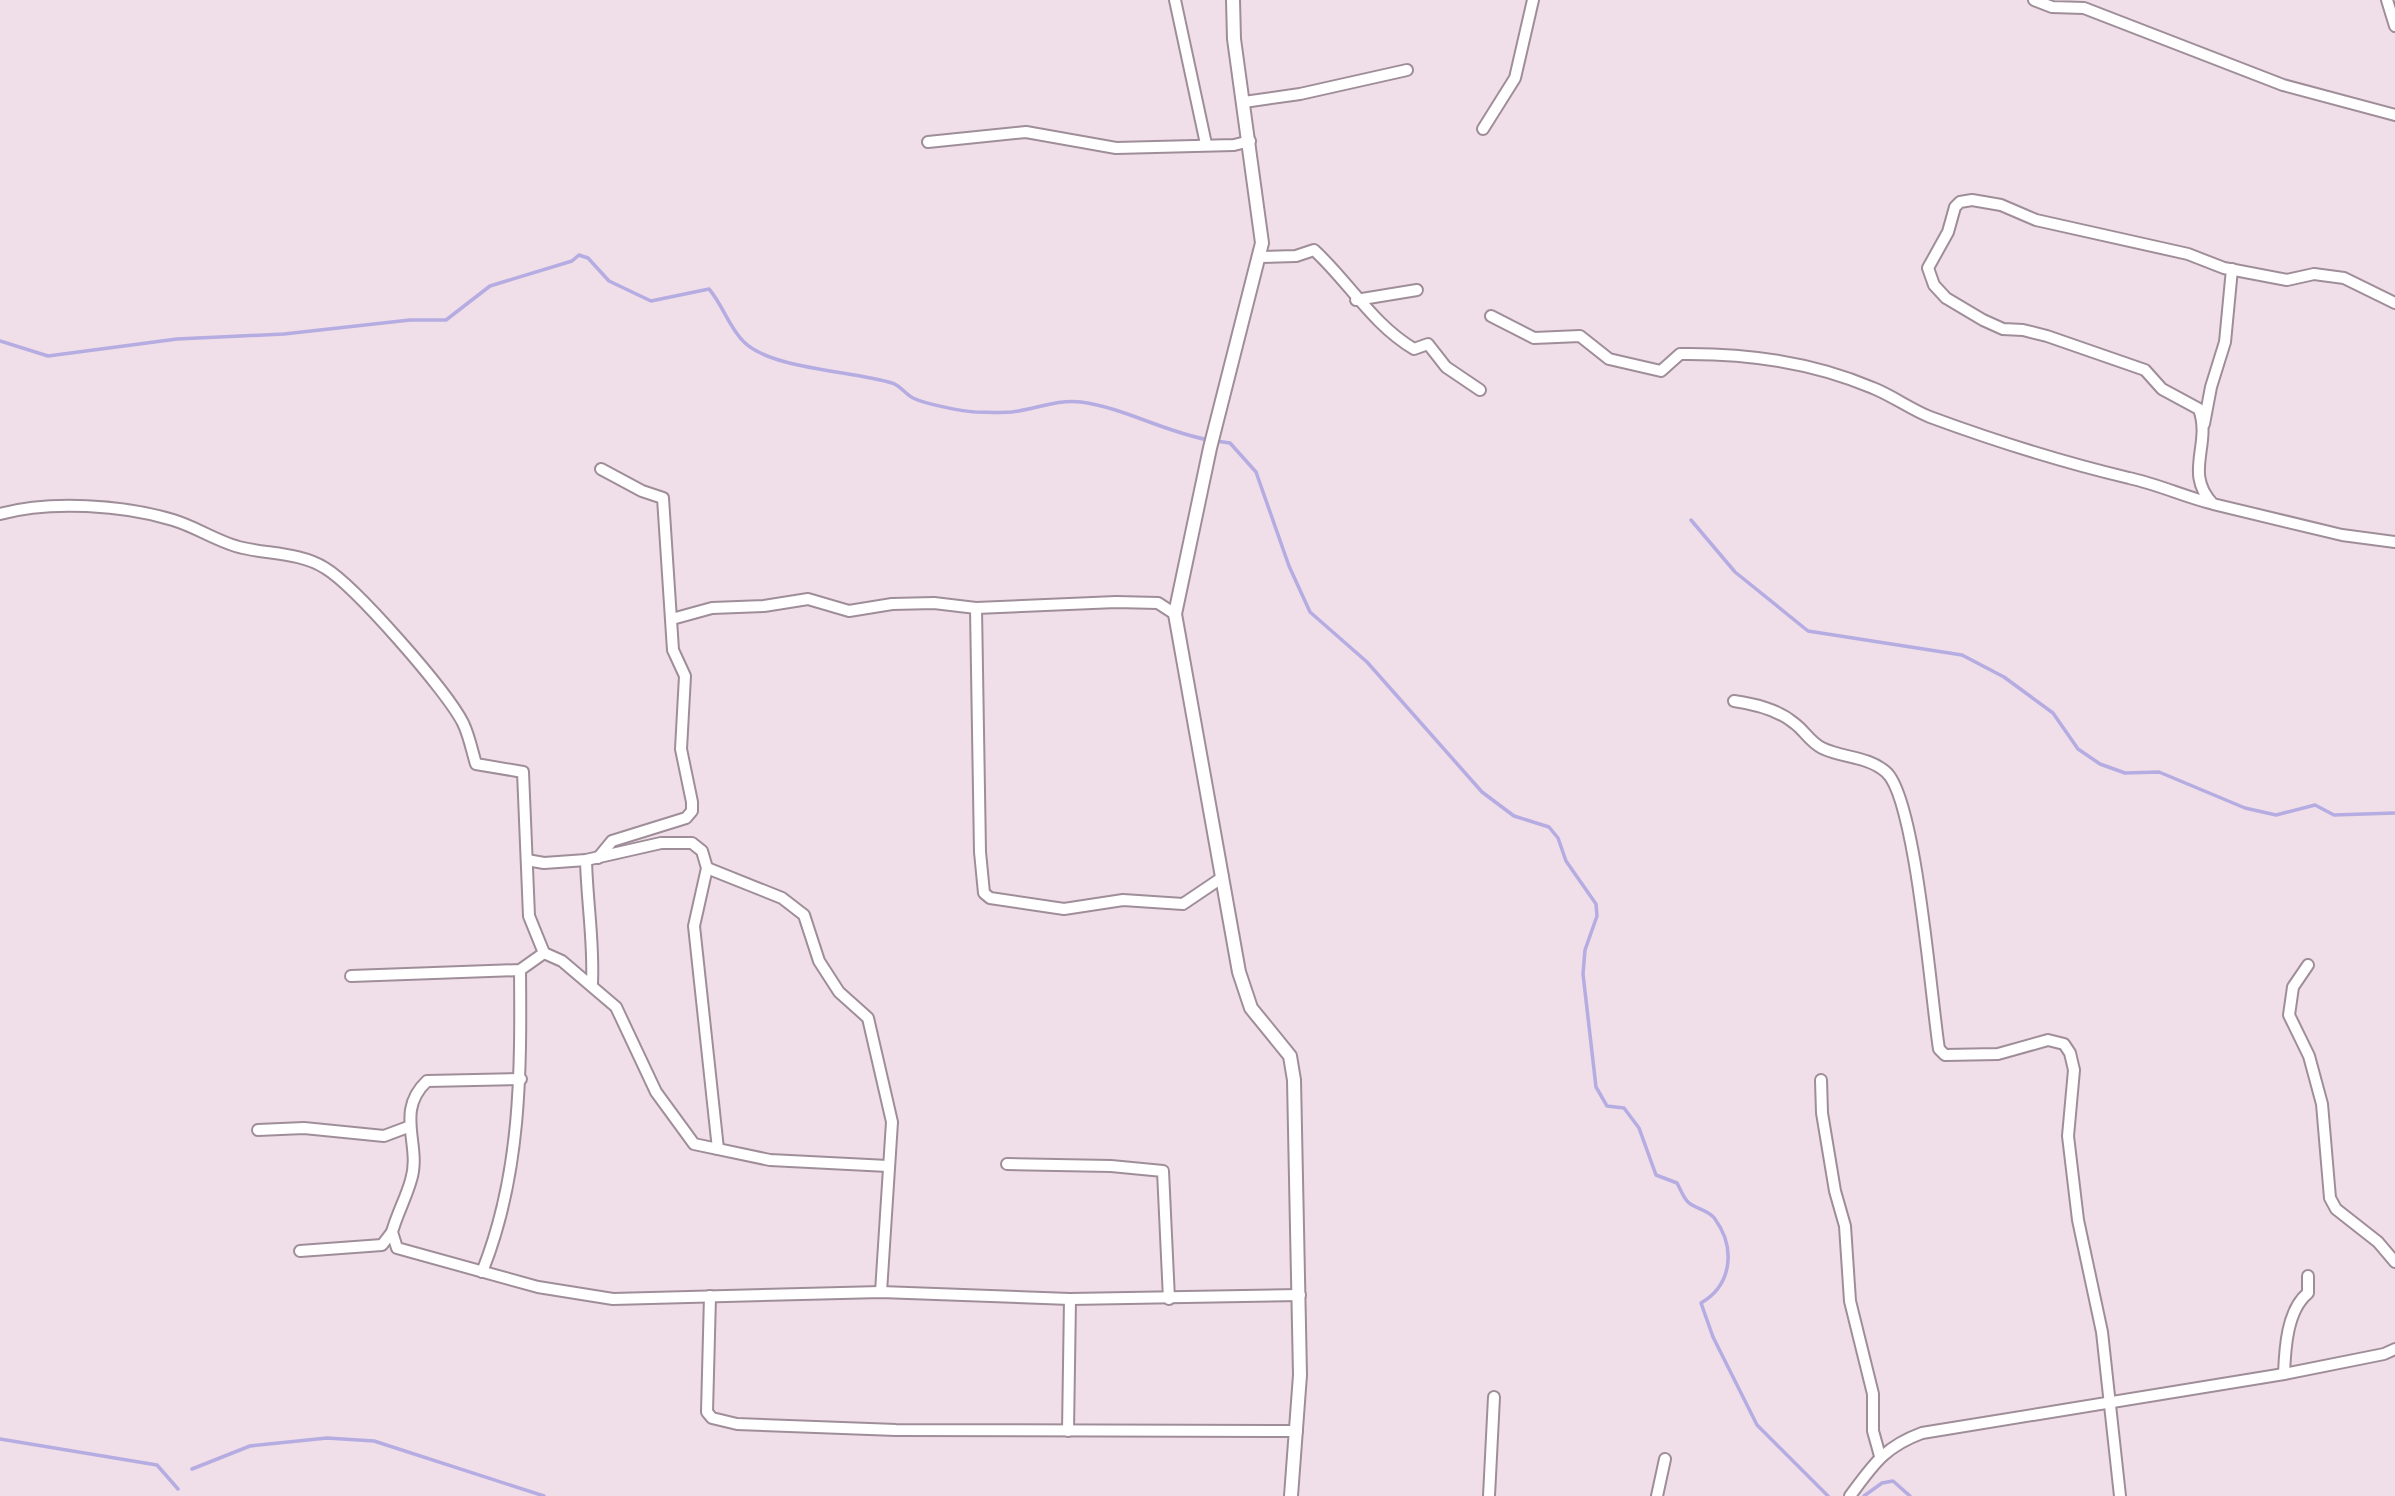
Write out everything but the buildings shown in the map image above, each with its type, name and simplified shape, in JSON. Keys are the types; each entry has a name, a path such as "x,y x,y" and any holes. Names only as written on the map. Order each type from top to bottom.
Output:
{"street":[{"path":"1175,0 1206,144"},
{"path":"1233,0 1234,39 1260,222 1259,257 1209,448 1175,614 1239,972 1251,1008 1290,1056 1294,1080 1300,1294 1297,1431 1291,1496"},
{"path":"1483,129 1515,78 1533,0"},
{"path":"2034,0 2052,7 2084,8 2283,85 2395,115"},
{"path":"2388,0 2395,26"},
{"path":"1244,102 1300,94 1407,70"},
{"path":"928,142 1026,132 1116,148 1250,141"},
{"path":"2204,425 2199,409 2162,389 2145,370 2047,336 2023,330 2003,329 1957,306 1934,285 1928,268 1948,232 1955,207 1960,202 1972,200 2001,205 2036,220 2176,251 2232,269 2287,281 2314,274 2344,278 2395,303"},
{"path":"1259,257 1296,256 1314,250 1332,267 1356,299 1397,339 1414,349 1428,344 1446,367 1480,390"},
{"path":"2213,504 2203,494 2198,482 2211,387 2225,342 2232,269"},
{"path":"1356,299 1417,290"},
{"path":"1491,316 1534,338 1580,336 1609,359 1661,371 1680,354 1717,353 1771,359 1835,373 1875,388 1927,416 2095,472 2129,478 2213,504 2342,535 2395,542"},
{"path":"592,983 594,949 587,896 592,859 612,841 686,818 692,811 681,750 685,676 673,650 663,498 642,491 601,469"},
{"path":"0,513 26,507 125,507 176,521 240,548 290,556 324,567 344,583 426,672 463,724 475,764 523,772 529,916 544,953 562,961 592,983 616,1007 656,1092 694,1144 770,1160 888,1166"},
{"path":"672,619 712,608 764,606 808,599 849,611 925,603 976,608 1116,601 1158,603 1175,614"},
{"path":"976,608 980,852 984,893 990,898 1063,909 1123,900 1182,904 1223,877"},
{"path":"1734,701 1757,705 1777,713 1795,723 1821,748 1866,760 1888,772 1903,801 1911,838 1938,1049 1945,1055 1998,1055 2048,1040 2064,1044 2070,1053 2074,1070 2068,1136 2078,1220 2102,1332 2120,1496"},
{"path":"527,860 544,863 592,859 661,843 692,843 702,851 707,868 694,926 718,1149"},
{"path":"707,868 782,898 804,915 819,961 839,992 868,1018 892,1122 881,1292"},
{"path":"351,976 520,970 544,953"},
{"path":"2308,965 2292,987 2289,1015 2309,1056 2322,1104 2330,1198 2336,1209 2378,1242 2395,1262"},
{"path":"482,1272 508,1194 521,1079 520,970"},
{"path":"382,1245 392,1232 412,1179 414,1154 408,1127 415,1092 426,1081 521,1079"},
{"path":"1821,1080 1826,1139 1845,1226 1850,1301 1873,1394 1873,1431 1880,1456"},
{"path":"258,1130 304,1128 384,1136 408,1127"},
{"path":"1007,1164 1111,1166 1163,1171 1169,1299"},
{"path":"392,1232 397,1248"},
{"path":"300,1251 382,1245 538,1287 613,1299 881,1292 1070,1299 1169,1299 1300,1294"},
{"path":"2284,1374 2289,1331 2299,1301 2308,1293 2308,1276"},
{"path":"709,1296 707,1412 712,1418 737,1424 882,1429 1297,1431"},
{"path":"1068,1431 1070,1299"},
{"path":"1850,1496 1880,1456 1900,1441 1922,1433 2108,1400 2284,1374 2384,1354 2395,1349"},
{"path":"1489,1496 1494,1397"},
{"path":"1657,1496 1665,1459"}],"waterway":[{"path":"0,341 48,356 177,339 284,334 410,320 446,320 490,286 572,261 579,255 588,258 609,281 651,301 709,289 744,342 757,351 792,364 892,383 913,398 952,409 1007,412 1055,403 1081,402 1113,409 1176,432 1209,440"},
{"path":"1216,441 1230,443 1256,472 1289,566 1310,612 1367,662 1482,792 1514,816 1549,827 1558,838 1566,861 1596,904 1597,916 1585,950 1583,974 1596,1087 1607,1106 1624,1108 1639,1128 1656,1175 1677,1183 1688,1202 1712,1216 1722,1230 1728,1254 1725,1276 1719,1286 1701,1303 1713,1337 1757,1425 1828,1496"},
{"path":"1691,520 1735,572 1808,631 1962,655 2004,677 2053,713 2078,749 2100,764 2125,773 2159,772 2245,808 2276,815 2315,805 2334,815 2395,813"},
{"path":"192,1469 250,1446 327,1438 374,1441 544,1496"},
{"path":"0,1439 157,1465 178,1489"},
{"path":"1864,1496 1882,1483 1893,1481 1910,1496"}]}
